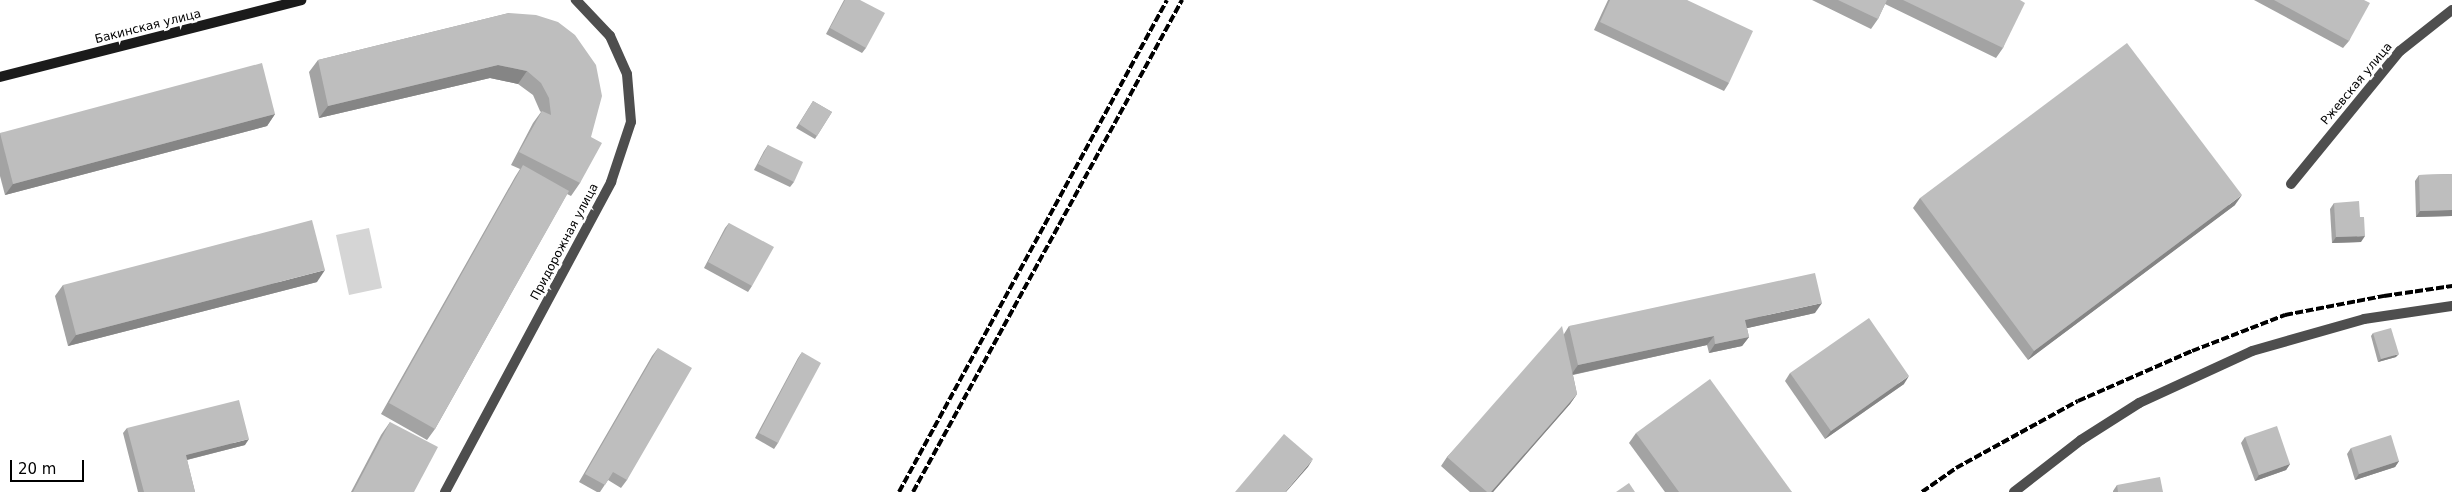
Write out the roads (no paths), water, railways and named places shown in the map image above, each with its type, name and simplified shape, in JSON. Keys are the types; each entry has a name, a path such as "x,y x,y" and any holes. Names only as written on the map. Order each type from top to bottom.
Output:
{"main road":[{"name":"Бакинская улица","path":"0,77 302,0"}],"street":[{"name":"Придорожная улица","path":"445,492 611,182 631,122 628,74 610,36 576,0"},
{"name":"Ржевская улица","path":"2290,184 2400,51 2452,10"},
{"path":"2014,492 2081,440 2138,403 2252,351 2364,319 2452,306"}],"railway":[{"path":"899,492 1167,0"},
{"path":"913,492 1182,0"},
{"path":"1922,492 1956,468 2078,401 2192,351 2285,315 2384,296 2452,286"}]}
